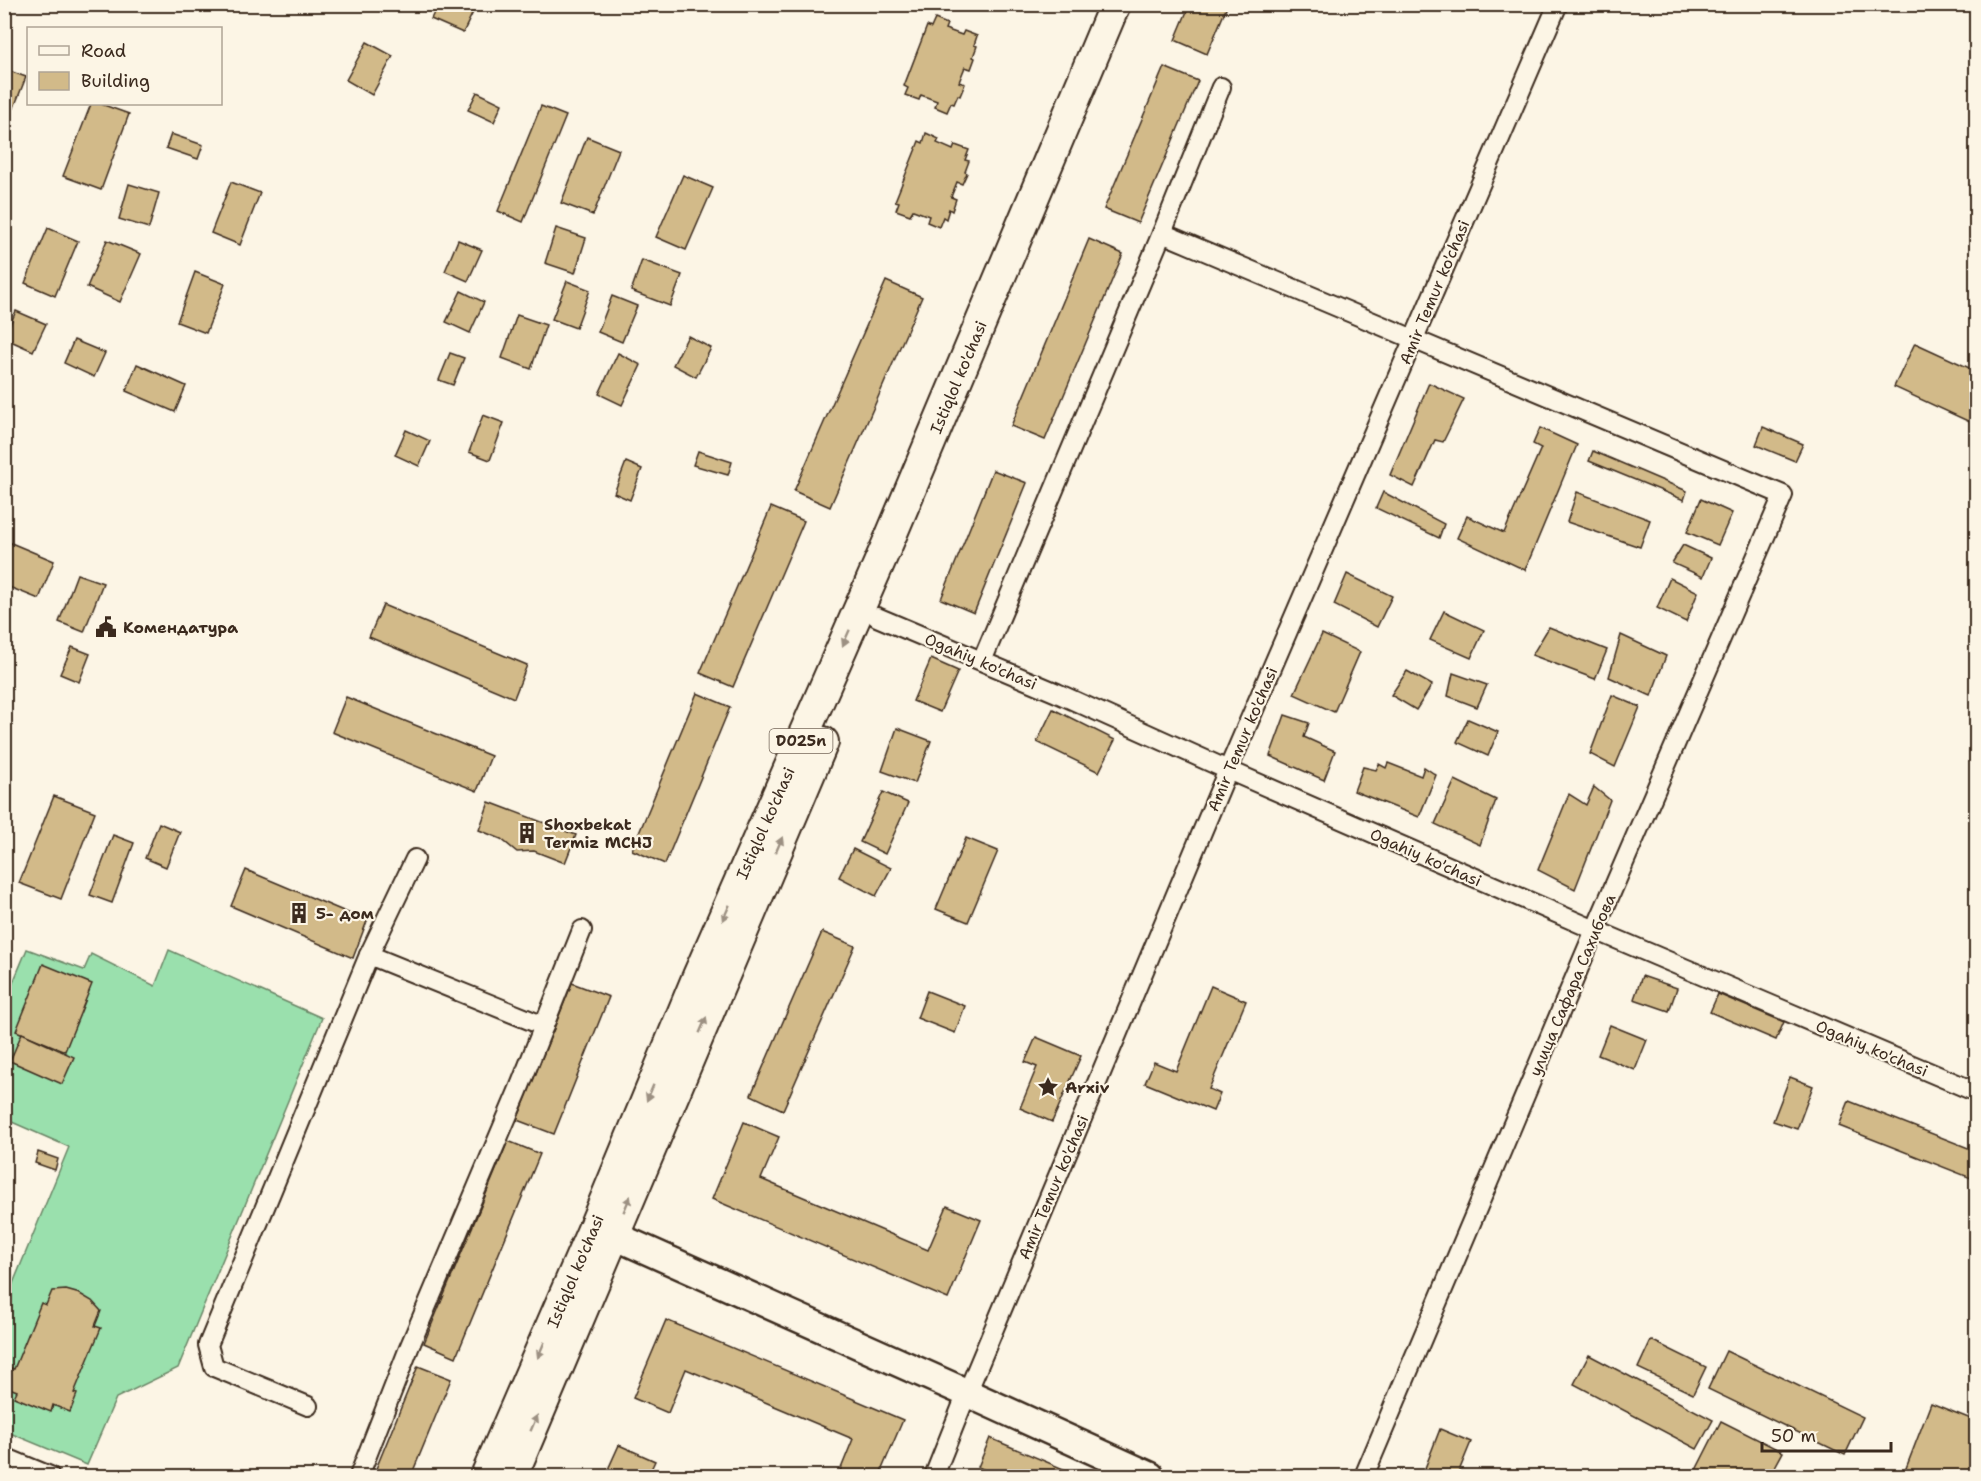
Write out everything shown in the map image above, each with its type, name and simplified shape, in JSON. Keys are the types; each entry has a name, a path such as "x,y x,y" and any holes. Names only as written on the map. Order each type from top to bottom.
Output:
{"main road":[{"name":"Istiqlol ko'chasi","path":"512,1476 698,976 887,545 1115,4"},
{"name":"Istiqlol ko'chasi","path":"486,1476 604,1232 877,617 1133,4"}],"street":[{"name":"Amir Temur ko'chasi","path":"934,1476 1228,770 1558,4"},
{"path":"982,661 1221,87"},
{"path":"1162,233 1414,339"},
{"name":"улица Сафара Сахибова","path":"1364,1476 1594,930 1783,495 1414,339"},
{"name":"Ogahiy ko'chasi","path":"877,617 1594,930 1977,1092"},
{"path":"308,1407 214,1367 208,1346 369,955 416,859"},
{"path":"359,1476 409,1348 469,1209 582,930"},
{"path":"369,955 544,1026"},
{"path":"604,1232 1150,1476"},
{"path":"4,1457 50,1476"}],"green space":[{"path":"27,949 84,970 91,954 155,986 169,950 322,1018 178,1368 116,1398 87,1465 5,1431 5,1303 69,1147 5,1119 5,1002"}],"building":[{"path":"438,4 468,4 475,8 463,33 431,19"},
{"path":"1190,4 1228,4 1207,54 1175,40"},
{"path":"935,19 947,24 945,29 962,35 964,31 977,36 974,45 977,46 973,57 975,58 971,69 965,67 959,82 965,84 960,96 958,95 954,104 951,103 947,112 935,107 937,101 921,95 919,100 905,95 908,88 904,86 927,26 931,28"},
{"path":"367,42 393,56 372,95 346,80"},
{"path":"1164,67 1198,81 1138,223 1104,209"},
{"path":"4,69 26,77 4,133"},
{"path":"477,92 502,104 494,122 468,110"},
{"path":"91,105 104,105 129,114 101,190 63,176"},
{"path":"541,106 566,116 523,222 498,211"},
{"path":"926,133 939,139 937,143 953,150 955,145 969,150 965,160 969,161 965,172 967,173 962,184 957,182 951,197 956,199 952,211 949,209 946,219 943,217 939,227 927,222 929,216 913,210 910,215 896,210 899,202 895,201 919,141 923,143"},
{"path":"171,134 203,145 198,159 166,148"},
{"path":"587,137 619,150 593,215 561,203"},
{"path":"683,175 713,188 686,250 656,237"},
{"path":"231,182 260,193 240,245 211,233"},
{"path":"129,184 159,193 149,228 119,219"},
{"path":"48,228 78,241 55,296 25,283"},
{"path":"556,228 586,238 575,273 545,263"},
{"path":"1089,239 1123,254 1045,440 1011,426"},
{"path":"107,240 141,254 120,302 87,287"},
{"path":"458,240 482,250 468,281 445,271"},
{"path":"642,260 682,275 670,306 631,291"},
{"path":"195,272 225,284 206,333 177,322"},
{"path":"567,281 590,290 576,328 552,319"},
{"path":"886,281 922,297 830,507 794,491"},
{"path":"461,291 484,302 470,333 446,322"},
{"path":"612,296 637,306 622,342 598,332"},
{"path":"16,311 46,324 33,351 4,338"},
{"path":"517,315 546,325 531,369 502,358"},
{"path":"688,336 711,348 696,377 673,365"},
{"path":"74,340 105,353 94,377 64,363"},
{"path":"1915,343 1976,371 1976,414 1972,423 1894,387"},
{"path":"450,353 464,358 453,385 439,380"},
{"path":"618,353 641,365 622,405 599,394"},
{"path":"137,364 186,386 175,412 126,391"},
{"path":"1429,383 1464,399 1443,442 1435,440 1414,487 1390,475"},
{"path":"483,415 504,423 490,460 469,452"},
{"path":"1763,427 1803,444 1795,461 1756,445"},
{"path":"1540,428 1577,445 1525,570 1457,538 1467,516 1504,533 1541,448 1533,444"},
{"path":"406,430 430,441 419,466 395,455"},
{"path":"698,451 732,462 728,475 693,465"},
{"path":"1593,451 1687,491 1684,500 1589,461"},
{"path":"626,462 642,469 630,500 614,493"},
{"path":"993,470 1027,483 974,613 941,599"},
{"path":"1383,492 1444,524 1439,538 1376,508"},
{"path":"1577,492 1650,520 1640,547 1567,522"},
{"path":"1701,499 1732,513 1718,545 1687,532"},
{"path":"771,507 804,521 733,687 700,673"},
{"path":"4,540 54,561 39,599 4,585"},
{"path":"1683,545 1711,558 1703,577 1672,563"},
{"path":"77,574 103,583 84,632 59,622"},
{"path":"1347,574 1392,596 1377,627 1334,605"},
{"path":"1670,578 1698,592 1686,622 1657,608"},
{"path":"383,605 527,665 514,698 369,637"},
{"path":"1444,611 1484,630 1471,658 1430,640"},
{"path":"1549,627 1607,650 1595,679 1532,655"},
{"path":"1322,634 1360,652 1334,712 1294,694"},
{"path":"1621,635 1666,656 1651,696 1609,677"},
{"path":"72,647 90,654 79,682 60,674"},
{"path":"931,659 958,671 940,712 913,701"},
{"path":"1407,671 1432,685 1416,710 1391,695"},
{"path":"1453,673 1487,685 1477,707 1448,696"},
{"path":"697,693 730,707 665,864 632,850"},
{"path":"1612,695 1640,707 1615,767 1590,754"},
{"path":"346,697 491,756 477,791 332,732"},
{"path":"1053,709 1115,740 1099,772 1037,742"},
{"path":"1285,715 1309,723 1304,737 1335,751 1324,780 1270,756"},
{"path":"1468,719 1498,732 1488,756 1457,742"},
{"path":"897,728 931,741 915,783 882,771"},
{"path":"1388,763 1421,776 1424,767 1436,775 1419,817 1354,791 1363,767 1376,770 1379,764 1386,768"},
{"path":"1455,780 1496,800 1480,845 1435,824"},
{"path":"1594,787 1610,800 1575,889 1538,870 1569,794 1586,805"},
{"path":"883,792 908,803 885,854 860,842"},
{"path":"54,796 95,812 61,899 19,883"},
{"name":"Shoxbekat Termiz MCHJ","path":"489,802 576,835 565,863 534,851 517,852 501,839 479,830"},
{"path":"159,823 180,832 166,867 145,858"},
{"path":"113,835 134,843 112,903 90,895"},
{"path":"966,838 998,851 968,922 936,909"},
{"path":"853,849 891,868 876,896 839,877"},
{"name":"5- дом","path":"246,870 367,921 353,958 231,906"},
{"path":"822,932 855,946 783,1110 751,1095"},
{"path":"43,964 92,984 65,1051 16,1031"},
{"path":"1642,976 1677,988 1669,1011 1634,999"},
{"path":"572,983 609,997 554,1134 517,1120"},
{"path":"1211,986 1246,1001 1209,1089 1220,1094 1213,1111 1145,1083 1154,1062 1176,1071"},
{"path":"927,991 965,1006 955,1033 917,1018"},
{"path":"1718,994 1784,1022 1776,1040 1710,1012"},
{"path":"1610,1025 1647,1040 1635,1070 1598,1055"},
{"path":"22,1033 74,1057 62,1084 10,1061"},
{"path":"1036,1037 1081,1056 1052,1122 1020,1108 1037,1067 1025,1062"},
{"path":"1790,1077 1813,1086 1797,1129 1773,1121"},
{"path":"1849,1101 1976,1151 1976,1180 1839,1126"},
{"path":"744,1122 779,1137 761,1179 928,1250 947,1206 981,1220 948,1299 712,1199"},
{"path":"508,1141 540,1154 456,1357 424,1343"},
{"path":"38,1152 58,1159 55,1170 35,1163"},
{"path":"66,1290 92,1301 101,1311 95,1326 101,1328 74,1393 77,1394 70,1412 53,1405 51,1412 14,1397 17,1391 4,1386 4,1382 10,1368 14,1369 41,1303 46,1305 52,1291"},
{"path":"666,1320 903,1420 879,1476 838,1476 853,1439 686,1369 668,1413 633,1398"},
{"path":"1651,1340 1706,1367 1693,1394 1638,1368"},
{"path":"1726,1351 1863,1417 1845,1455 1708,1389"},
{"path":"1589,1355 1713,1420 1697,1449 1574,1384"},
{"path":"418,1366 451,1379 411,1476 373,1476"},
{"path":"1931,1403 1976,1421 1976,1476 1903,1476"},
{"path":"1721,1421 1783,1452 1770,1476 1693,1476"},
{"path":"1440,1429 1471,1442 1457,1476 1422,1476"},
{"path":"990,1438 1075,1474 1074,1476 999,1476 978,1467"},
{"path":"619,1445 655,1461 648,1476 605,1476"}],"place":[{"name":"Комендатура","path":"106,627"},
{"name":"Shoxbekat Termiz MCHJ","path":"527,833"},
{"name":"5- дом","path":"299,913"},
{"name":"Arxiv","path":"1048,1087"}]}
